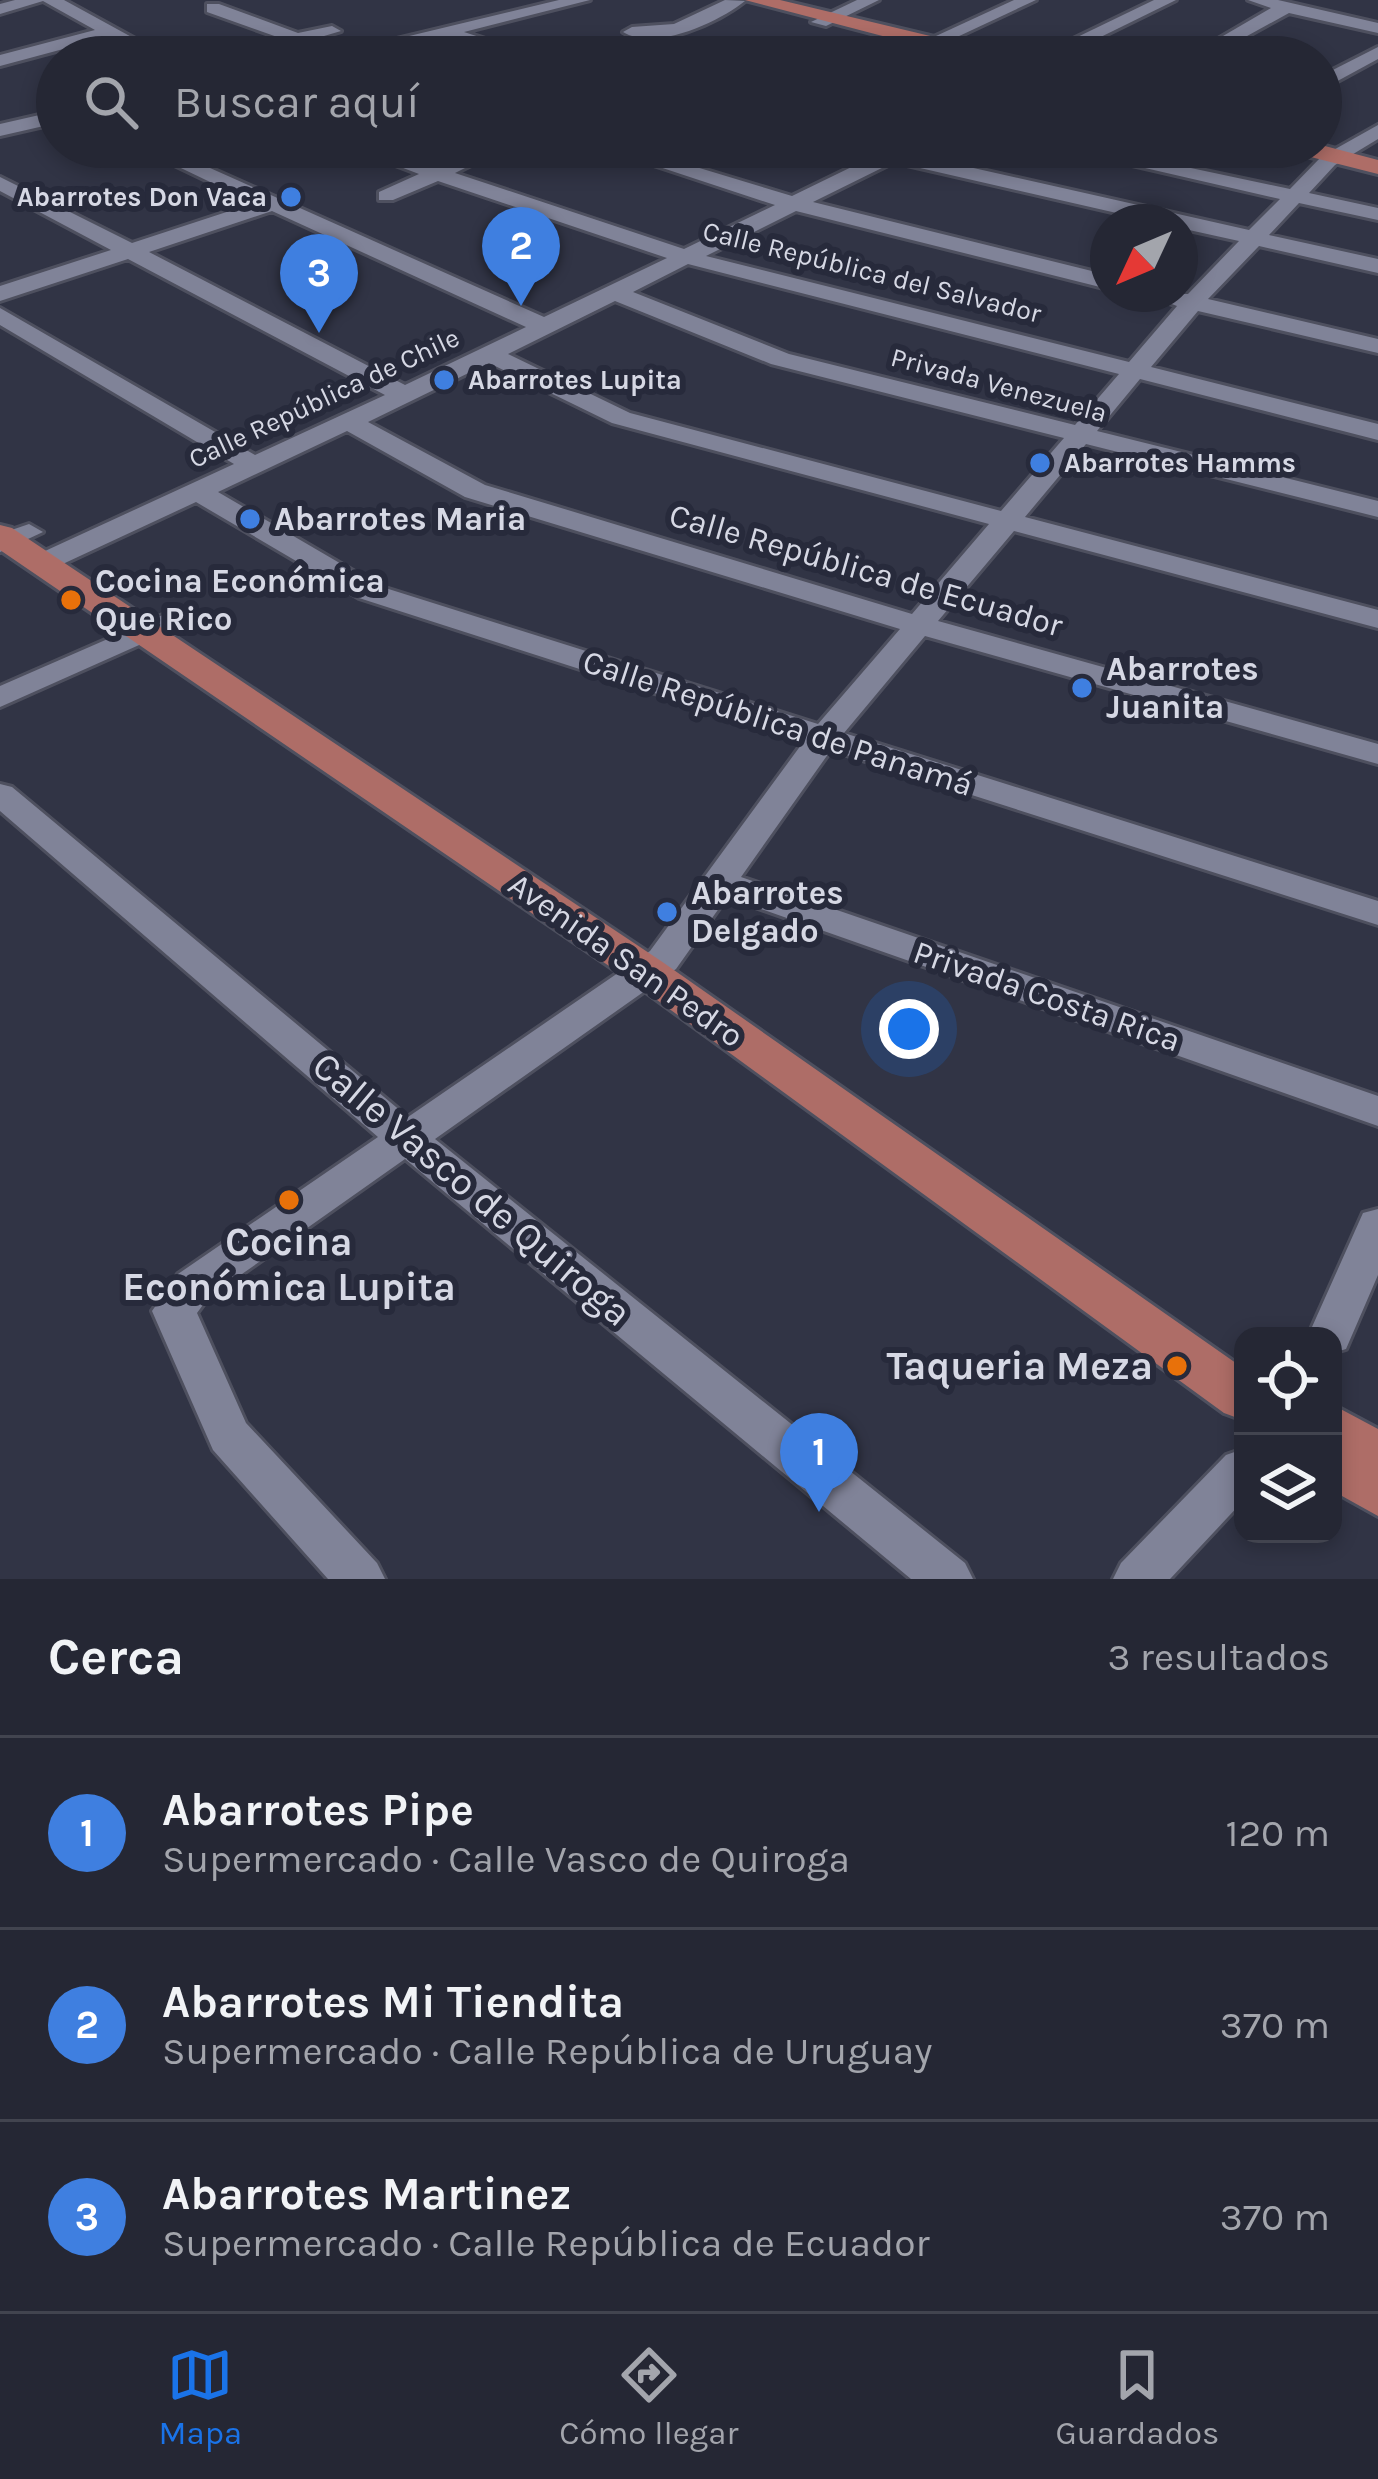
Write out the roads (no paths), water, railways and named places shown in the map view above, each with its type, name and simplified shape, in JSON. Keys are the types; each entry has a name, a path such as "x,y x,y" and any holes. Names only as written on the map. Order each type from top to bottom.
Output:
{"main road":[{"path":"755,0 884,36"},
{"path":"734,1 825,19"},
{"path":"1342,152 1378,163"},
{"name":"Avenida San Pedro","path":"20,540 1234,1360"},
{"name":"Avenida San Pedro","path":"655,966 1234,1390"},
{"path":"1342,1434 1378,1459"},
{"path":"1342,1466 1378,1491"}],"street":[{"path":"0,9 35,0"},
{"path":"51,0 119,36"},
{"path":"497,0 538,9"},
{"path":"418,36 582,0"},
{"path":"825,19 871,0"},
{"path":"966,36 1027,0"},
{"path":"1090,36 1168,0"},
{"path":"1259,0 1378,28"},
{"path":"632,32 677,29 734,1"},
{"path":"289,36 220,10 250,2 332,31 315,36"},
{"path":"1234,36 1286,7"},
{"path":"440,31 458,36"},
{"path":"96,36 111,32"},
{"path":"0,61 36,52"},
{"path":"1342,72 1378,52"},
{"path":"0,111 26,124"},
{"path":"0,130 36,122"},
{"path":"1342,147 1378,131"},
{"path":"192,168 546,327"},
{"name":"Calle República del Salvador","path":"423,168 689,257 1378,432"},
{"path":"386,196 450,168"},
{"path":"677,168 798,205 1090,278"},
{"name":"Calle República de Chile","path":"20,540 196,491 405,395 868,168"},
{"path":"939,168 1378,266"},
{"path":"1161,168 1378,214"},
{"path":"1198,296 1319,168"},
{"path":"0,183 405,395"},
{"path":"0,294 269,205"},
{"name":"Privada Venezuela","path":"614,292 780,359 1378,509"},
{"path":"1198,303 1378,346"},
{"path":"360,1579 229,1436 174,1311 193,1286 655,966 822,739 1184,312"},
{"path":"0,315 253,464"},
{"path":"489,354 621,418 1378,619"},
{"name":"Calle República de Ecuador","path":"347,421 475,490 918,625 1378,754"},
{"name":"Calle República de Panamá","path":"196,491 369,592 1378,913"},
{"path":"0,698 156,628"},
{"name":"Calle Vasco de Quiroga","path":"0,794 404,1136 948,1579"},
{"name":"Privada Costa Rica","path":"716,881 1378,1111"},
{"path":"1334,1327 1378,1225"},
{"path":"1138,1579 1234,1478"}],"place":[{"name":"Abarrotes Don Vaca","path":"291,197"},
{"name":"Abarrotes Mi Tiendita","path":"521,306"},
{"name":"Abarrotes Martinez","path":"319,333"},
{"name":"Abarrotes Lupita","path":"444,380"},
{"name":"Abarrotes Hamms","path":"1040,463"},
{"name":"Abarrotes Maria","path":"250,519"},
{"name":"Cocina Económica Que Rico","path":"71,600"},
{"name":"Abarrotes Juanita","path":"1082,688"},
{"name":"Abarrotes Delgado","path":"667,912"},
{"name":"Cocina Económica Lupita","path":"289,1200"},
{"name":"Taqueria Meza","path":"1177,1366"},
{"name":"Abarrotes Pipe","path":"819,1512"}]}
